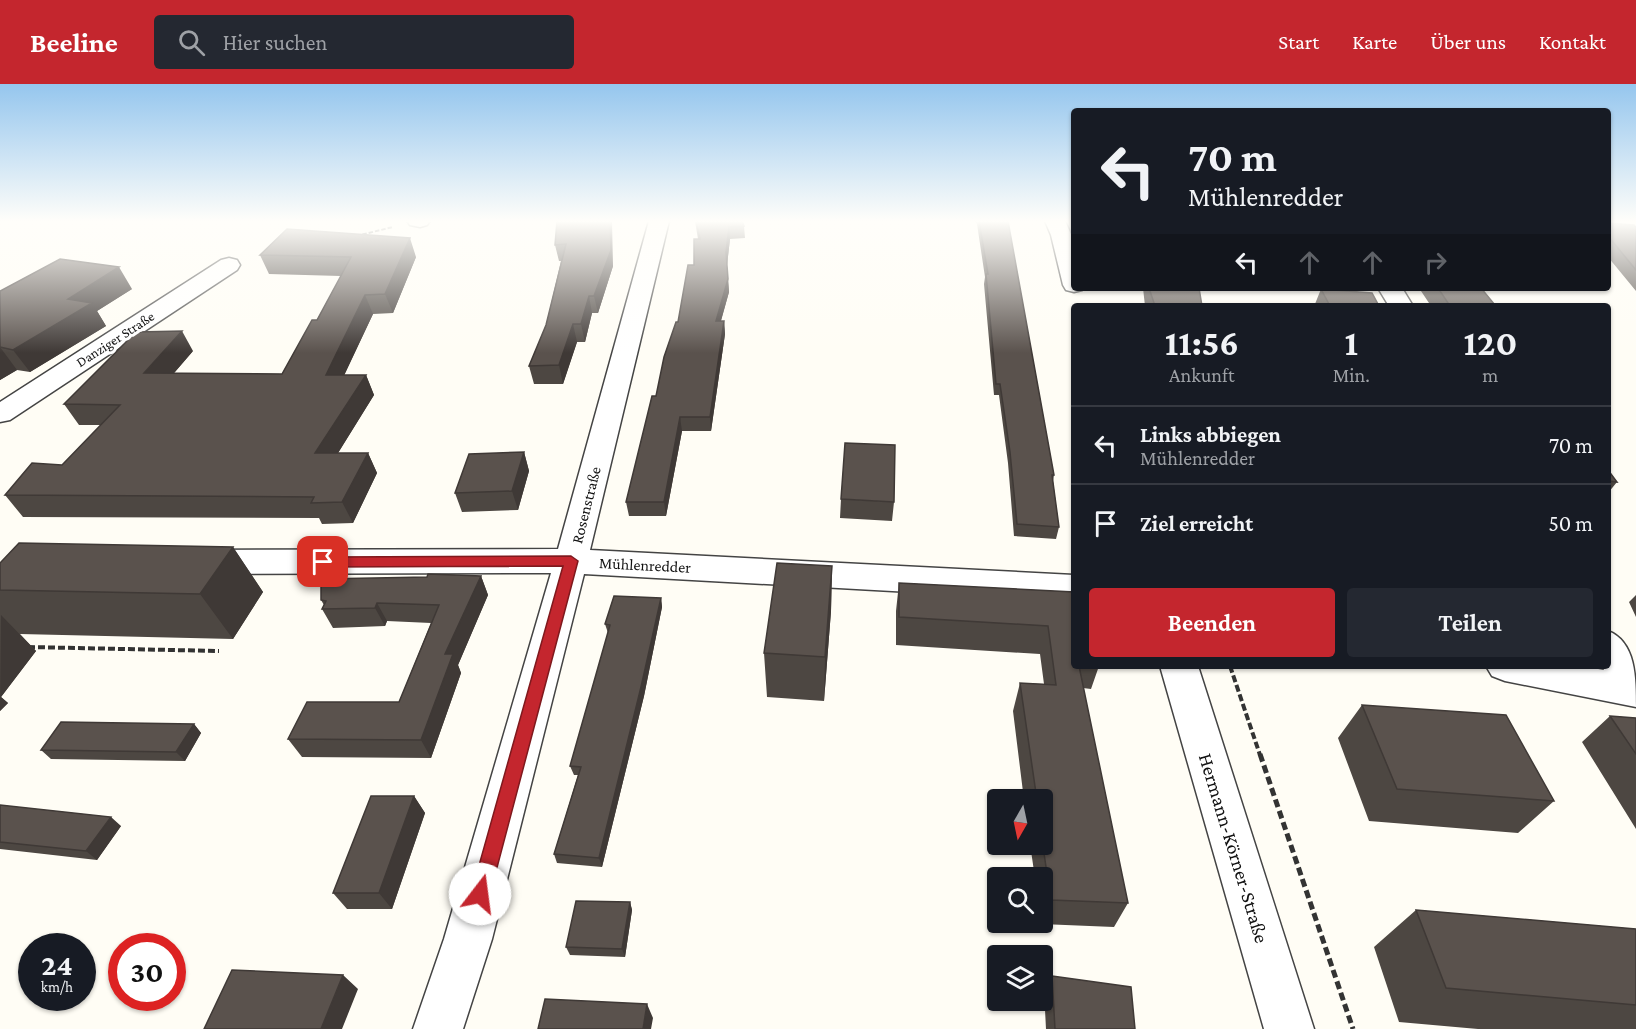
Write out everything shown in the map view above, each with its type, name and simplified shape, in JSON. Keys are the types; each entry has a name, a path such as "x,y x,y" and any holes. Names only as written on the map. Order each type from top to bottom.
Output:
{"street":[{"name":"Danziger Straße","path":"0,414 229,265"},
{"name":"Rosenstraße","path":"438,1029 468,939 571,561 648,265"},
{"name":"Mühlenredder","path":"174,562 571,561 1071,588"},
{"path":"1611,650 1636,692"},
{"name":"Hermann-Körner-Straße","path":"1180,669 1289,1029"},
{"path":"1520,669 1636,692"}],"path":[{"path":"23,647 219,651"},
{"path":"1231,669 1353,1029"}],"building":[{"path":"49,265 119,267 68,299 92,303 13,350 0,347 0,291"},
{"path":"347,265 398,265 385,294 365,295 326,375 366,375 315,453 368,453 342,502 311,503 314,497 5,495 32,463 62,465 120,405 64,404 136,332 182,331 144,373 282,374 312,320 317,320"},
{"path":"561,265 605,265 594,296 589,296 581,324 573,324 559,365 529,366 546,325"},
{"path":"688,265 727,265 728,279 716,321 724,321 710,417 680,417 664,502 626,502 652,396 656,396 664,357 676,322 678,322"},
{"path":"986,265 1016,265 1054,475 1052,475 1059,527 1017,524 1000,384 996,384 986,274 988,274"},
{"path":"1150,291 1200,291 1202,303 1154,303"},
{"path":"1322,291 1372,293 1377,303 1328,303"},
{"path":"1440,291 1483,291 1493,303 1448,303"},
{"path":"845,443 895,445 894,502 841,499"},
{"path":"524,452 512,491 455,493 469,454"},
{"path":"19,543 233,547 200,594 0,590 0,563"},
{"path":"777,563 832,566 825,657 764,653"},
{"path":"428,574 481,576 445,654 453,654 421,740 288,739 307,702 399,702 439,605 377,603 375,608 322,609 326,601 321,600 321,579 427,577"},
{"path":"899,583 1071,592 1071,669 1080,669 1128,903 1053,900 1053,867 1046,867 1044,855 1053,855 1053,789 1035,789 1020,683 1056,685 1048,626 899,617"},
{"path":"614,596 661,598 599,858 554,854 581,767 570,766 610,625 605,624"},
{"path":"1362,705 1506,715 1554,801 1397,789"},
{"path":"1610,716 1636,718 1636,754"},
{"path":"61,722 194,724 176,752 41,750"},
{"path":"371,796 414,796 379,893 333,893"},
{"path":"0,805 111,817 86,851 0,842"},
{"path":"576,901 630,902 622,949 566,947"},
{"path":"1416,910 1636,929 1636,1005 1446,988"},
{"path":"232,970 343,975 321,1029 204,1029"},
{"path":"1053,976 1131,987 1135,1029 1055,1029"},
{"path":"545,999 647,1004 643,1029 538,1029"}],"route":[{"path":"323,562 571,561 480,894"}]}
